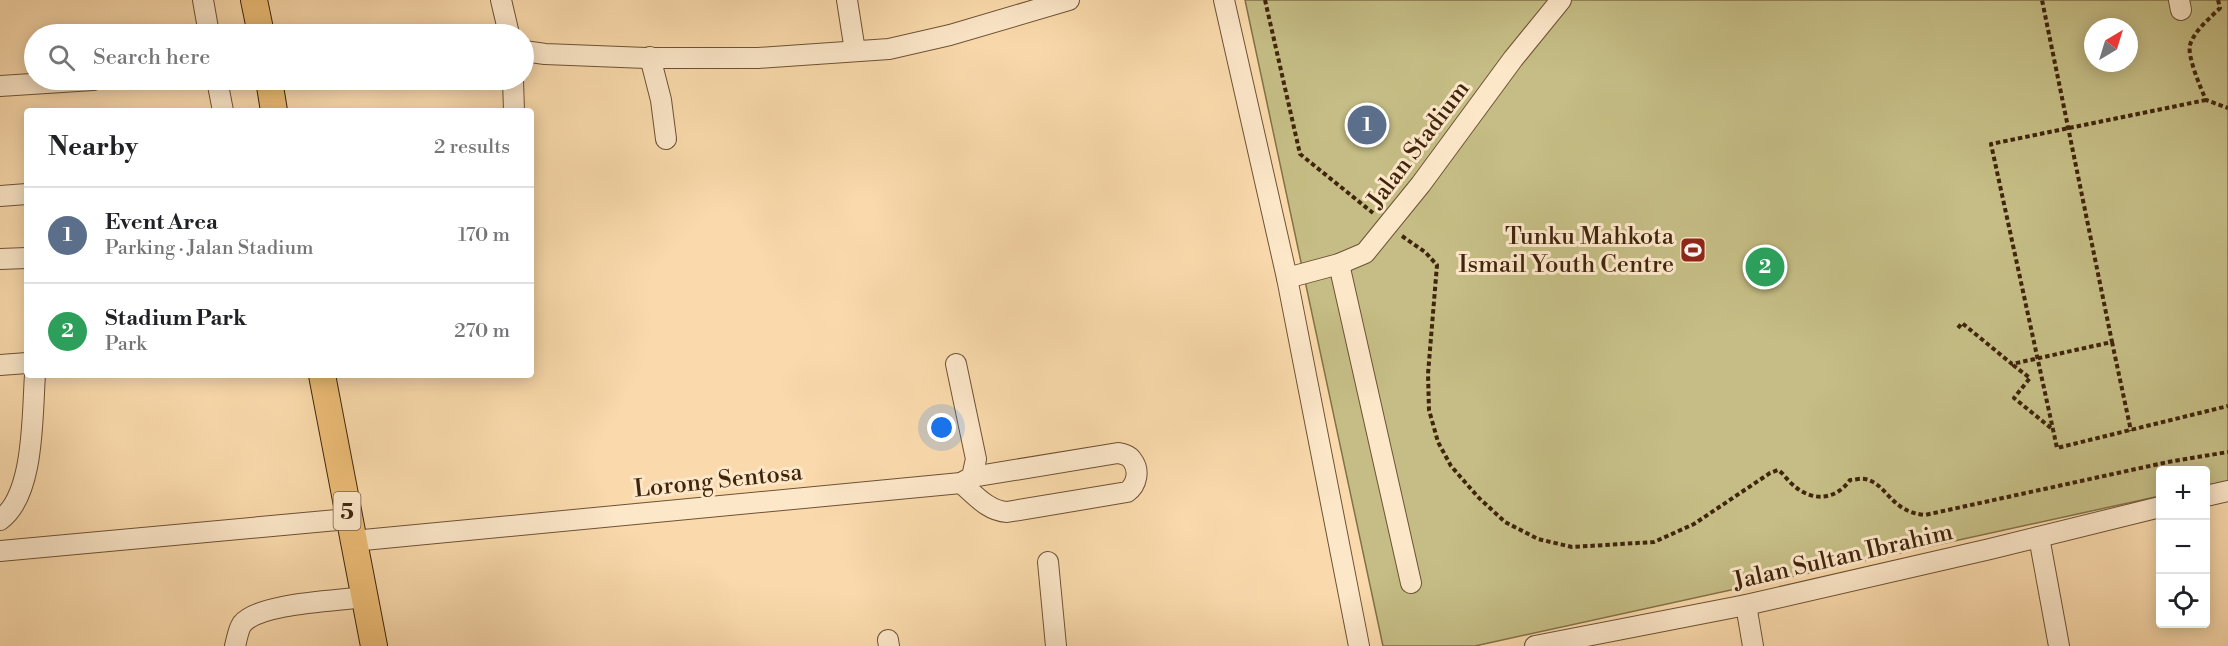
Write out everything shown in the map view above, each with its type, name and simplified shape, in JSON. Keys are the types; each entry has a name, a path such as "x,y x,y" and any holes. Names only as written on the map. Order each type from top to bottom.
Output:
{"main road":[{"path":"254,0 259,24"},
{"path":"271,90 274,108"},
{"name":"5","path":"323,378 374,646"}],"street":[{"path":"203,0 207,24"},
{"path":"501,0 507,24"},
{"path":"847,0 855,51"},
{"path":"534,52 758,58 889,49 950,35 1069,0"},
{"path":"1224,0 1287,278 1359,646"},
{"name":"Jalan Stadium","path":"1287,278 1339,264 1365,253 1388,226 1513,59 1561,0"},
{"path":"650,57 661,100 666,139"},
{"path":"0,86 24,84"},
{"path":"219,90 222,108"},
{"path":"513,90 514,108"},
{"path":"0,196 24,194"},
{"path":"0,259 24,258"},
{"path":"1339,264 1411,583"},
{"path":"0,365 24,363"},
{"path":"956,364 976,459 967,480"},
{"path":"0,519 12,506 23,484 29,459 35,378"},
{"name":"Lorong Sentosa","path":"0,551 351,530 967,480 1118,453 1133,460 1137,480 1127,492 997,512 988,507 967,480"},
{"path":"2210,495 2228,491"},
{"name":"Jalan Sultan Ibrahim","path":"1535,646 1746,605 2156,508"},
{"path":"2039,537 2059,646"},
{"path":"1048,562 1056,646"},
{"path":"235,646 241,625 250,616 270,609 364,597"},
{"path":"1746,605 1754,646"}],"path":[{"path":"1265,0 1300,154 1388,226 1425,252 1437,266 1428,374 1429,410 1437,442 1451,466 1479,498 1505,522 1538,539 1572,547 1654,542 1694,524 1770,472 1779,471 1798,490 1819,498 1843,490 1850,480 1864,479 1875,485 1898,506 1912,514 1925,515 2168,462 2228,452"},
{"path":"2042,0 2131,430"},
{"path":"2206,100 2198,83 2189,46 2195,35 2220,8 2218,0"},
{"path":"2228,108 2206,100 1991,144 2056,448 2228,406"},
{"path":"1958,328 1962,323 2030,378 2014,398 2052,428"},
{"path":"2012,364 2112,342"}],"shaded area":[{"path":"1245,0 2228,0 2228,481 2210,485 2210,466 2156,466 2156,497 1475,646 1383,646"}],"place":[{"name":"Event Area","path":"1367,125"},
{"name":"Tunku Mahkota Ismail Youth Centre","path":"1693,250"},
{"name":"Stadium Park","path":"1765,267"}]}
